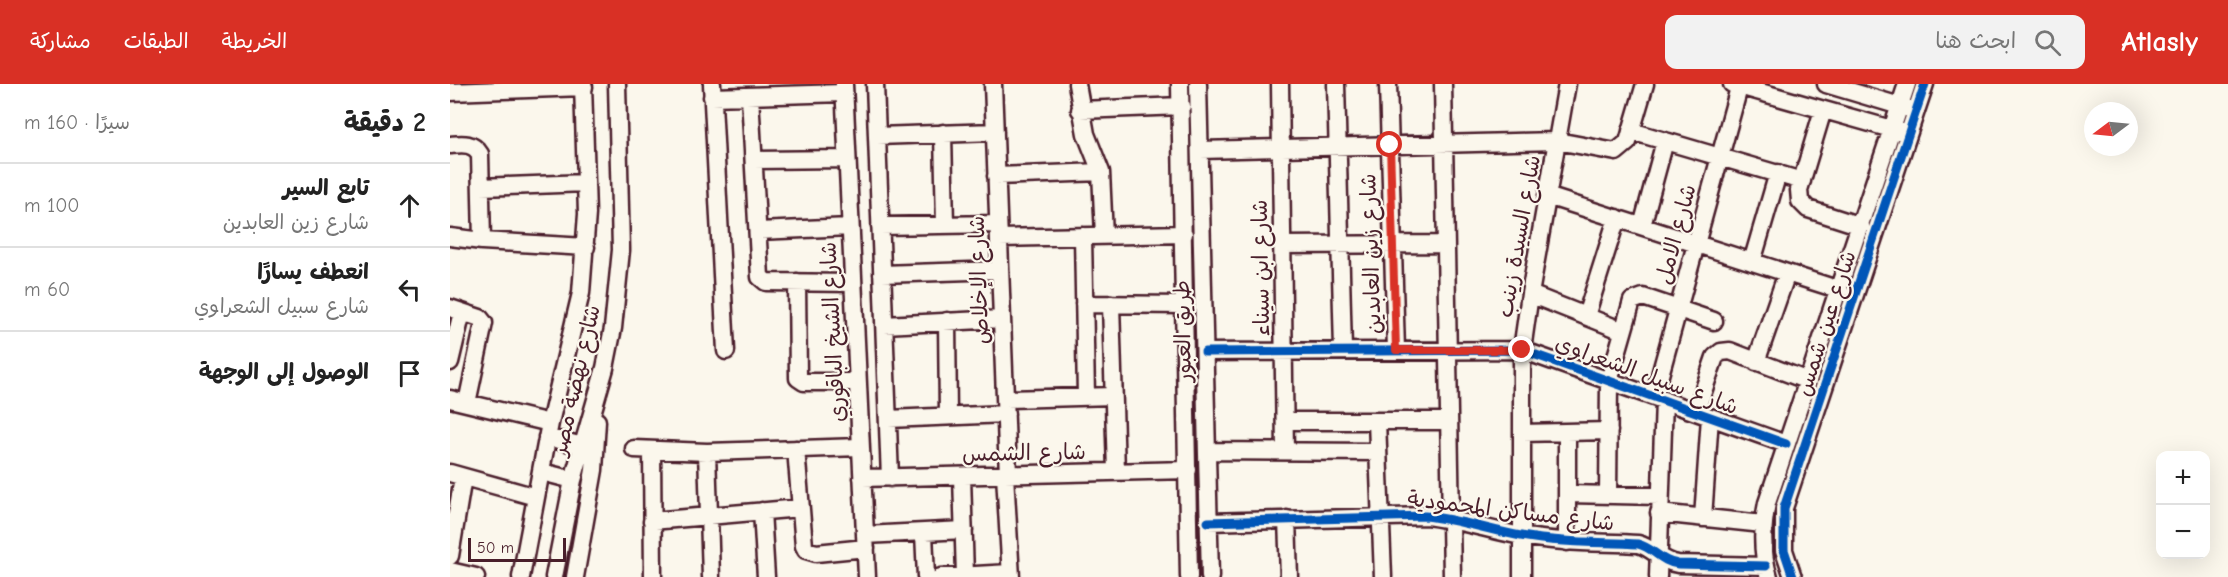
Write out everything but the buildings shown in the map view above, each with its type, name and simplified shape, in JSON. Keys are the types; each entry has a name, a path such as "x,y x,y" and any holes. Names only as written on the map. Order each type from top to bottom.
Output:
{"street":[{"name":"شارع نهضة مصر","path":"554,577 573,480 605,368 613,328 620,270 621,211 617,84"},
{"path":"875,84 890,478"},
{"name":"شارع الإخلاص","path":"993,84 1011,575"},
{"path":"1077,84 1086,134 1101,172 1104,236"},
{"name":"طريق العبور","path":"1180,84 1189,577"},
{"name":"طريق العبور","path":"1198,84 1210,577"},
{"name":"شارع ابن سيناء","path":"1280,84 1285,451"},
{"path":"1336,84 1343,350"},
{"name":"شارع زين العابدين","path":"1388,84 1396,350"},
{"path":"1443,84 1452,577"},
{"name":"شارع السيدة زينب","path":"1522,577 1522,350 1568,84"},
{"path":"1200,150 1557,141 1616,152 1625,146 1646,84"},
{"path":"1826,84 1916,111"},
{"name":"شارع عين شمس","path":"1768,574 1763,524 1767,503 1907,84"},
{"name":"شارع عين شمس","path":"1793,577 1784,550 1784,508 1925,84"},
{"path":"1737,85 1909,134"},
{"name":"شارع الامل","path":"1658,577 1660,558 1659,398 1678,309 1737,85"},
{"name":"شارع نهضة مصر","path":"521,577 549,430 582,293 586,247 584,86"},
{"path":"450,92 584,86"},
{"path":"726,351 712,91 750,96 844,88"},
{"name":"شارع الشيخ الباقوري","path":"844,88 867,577"},
{"path":"750,96 762,279 766,282 853,283"},
{"path":"1080,110 1182,106"},
{"path":"1823,110 1799,195 1808,209 1861,226"},
{"path":"1631,131 1802,180"},
{"path":"877,136 995,132"},
{"path":"943,133 945,225"},
{"path":"1642,226 1665,141"},
{"path":"450,145 470,145 480,154 482,241"},
{"path":"754,160 847,159"},
{"path":"996,176 1101,172"},
{"path":"1752,262 1778,173"},
{"path":"481,187 586,183"},
{"path":"1547,196 1840,290"},
{"path":"1586,316 1617,218"},
{"path":"880,226 945,225 1083,236 1184,234"},
{"path":"758,231 850,227"},
{"path":"1083,236 1086,396"},
{"path":"450,237 586,247"},
{"path":"1282,245 1446,244"},
{"path":"882,274 1000,270"},
{"path":"1756,362 1787,273"},
{"path":"796,282 798,378 804,382 857,382"},
{"path":"1530,294 1623,332"},
{"path":"1608,495 1609,381 1630,305 1639,297 1714,321"},
{"path":"1084,304 1185,305"},
{"path":"1111,304 1116,472"},
{"path":"450,362 456,310 480,318 485,327 467,403"},
{"path":"884,325 1002,319"},
{"path":"947,321 948,416"},
{"name":"شارع سبيل الشعراوي","path":"1205,352 1522,350 1786,444"},
{"path":"1702,518 1703,414 1718,354 1730,351 1808,381"},
{"path":"888,418 948,416 1086,396 1113,396"},
{"path":"450,399 549,430 583,446"},
{"path":"575,577 594,470 597,432 596,399"},
{"path":"1285,421 1449,421"},
{"path":"1377,421 1383,577"},
{"path":"1522,433 1609,431"},
{"path":"1567,432 1567,542"},
{"path":"634,449 707,452 860,447"},
{"path":"796,449 804,546 809,552 924,532 964,531"},
{"path":"652,450 653,577"},
{"path":"1207,451 1378,452"},
{"path":"707,452 711,577"},
{"name":"شارع الشمس","path":"862,478 1188,470"},
{"path":"542,472 573,480"},
{"path":"450,556 457,475 536,497"},
{"path":"962,476 965,576"},
{"path":"1567,494 1660,496"},
{"path":"652,521 800,508"},
{"path":"762,512 766,577"},
{"path":"1659,513 1763,524"},
{"name":"شارع مساكن المحمودية","path":"1208,522 1425,516 1523,536 1567,542 1638,544 1646,546 1660,558 1678,564 1768,574"},
{"path":"1287,519 1289,577"},
{"path":"924,532 926,577"},
{"path":"450,571 476,577"},
{"path":"941,577 1011,575"}],"cycle path":[{"path":"1793,577 1784,550 1784,508 1925,84"},
{"path":"1205,352 1522,350 1786,444"},
{"path":"1208,522 1425,516 1536,538 1638,544 1667,561 1678,564 1766,566"}],"route":[{"path":"1390,145 1396,350 1522,350"}]}
